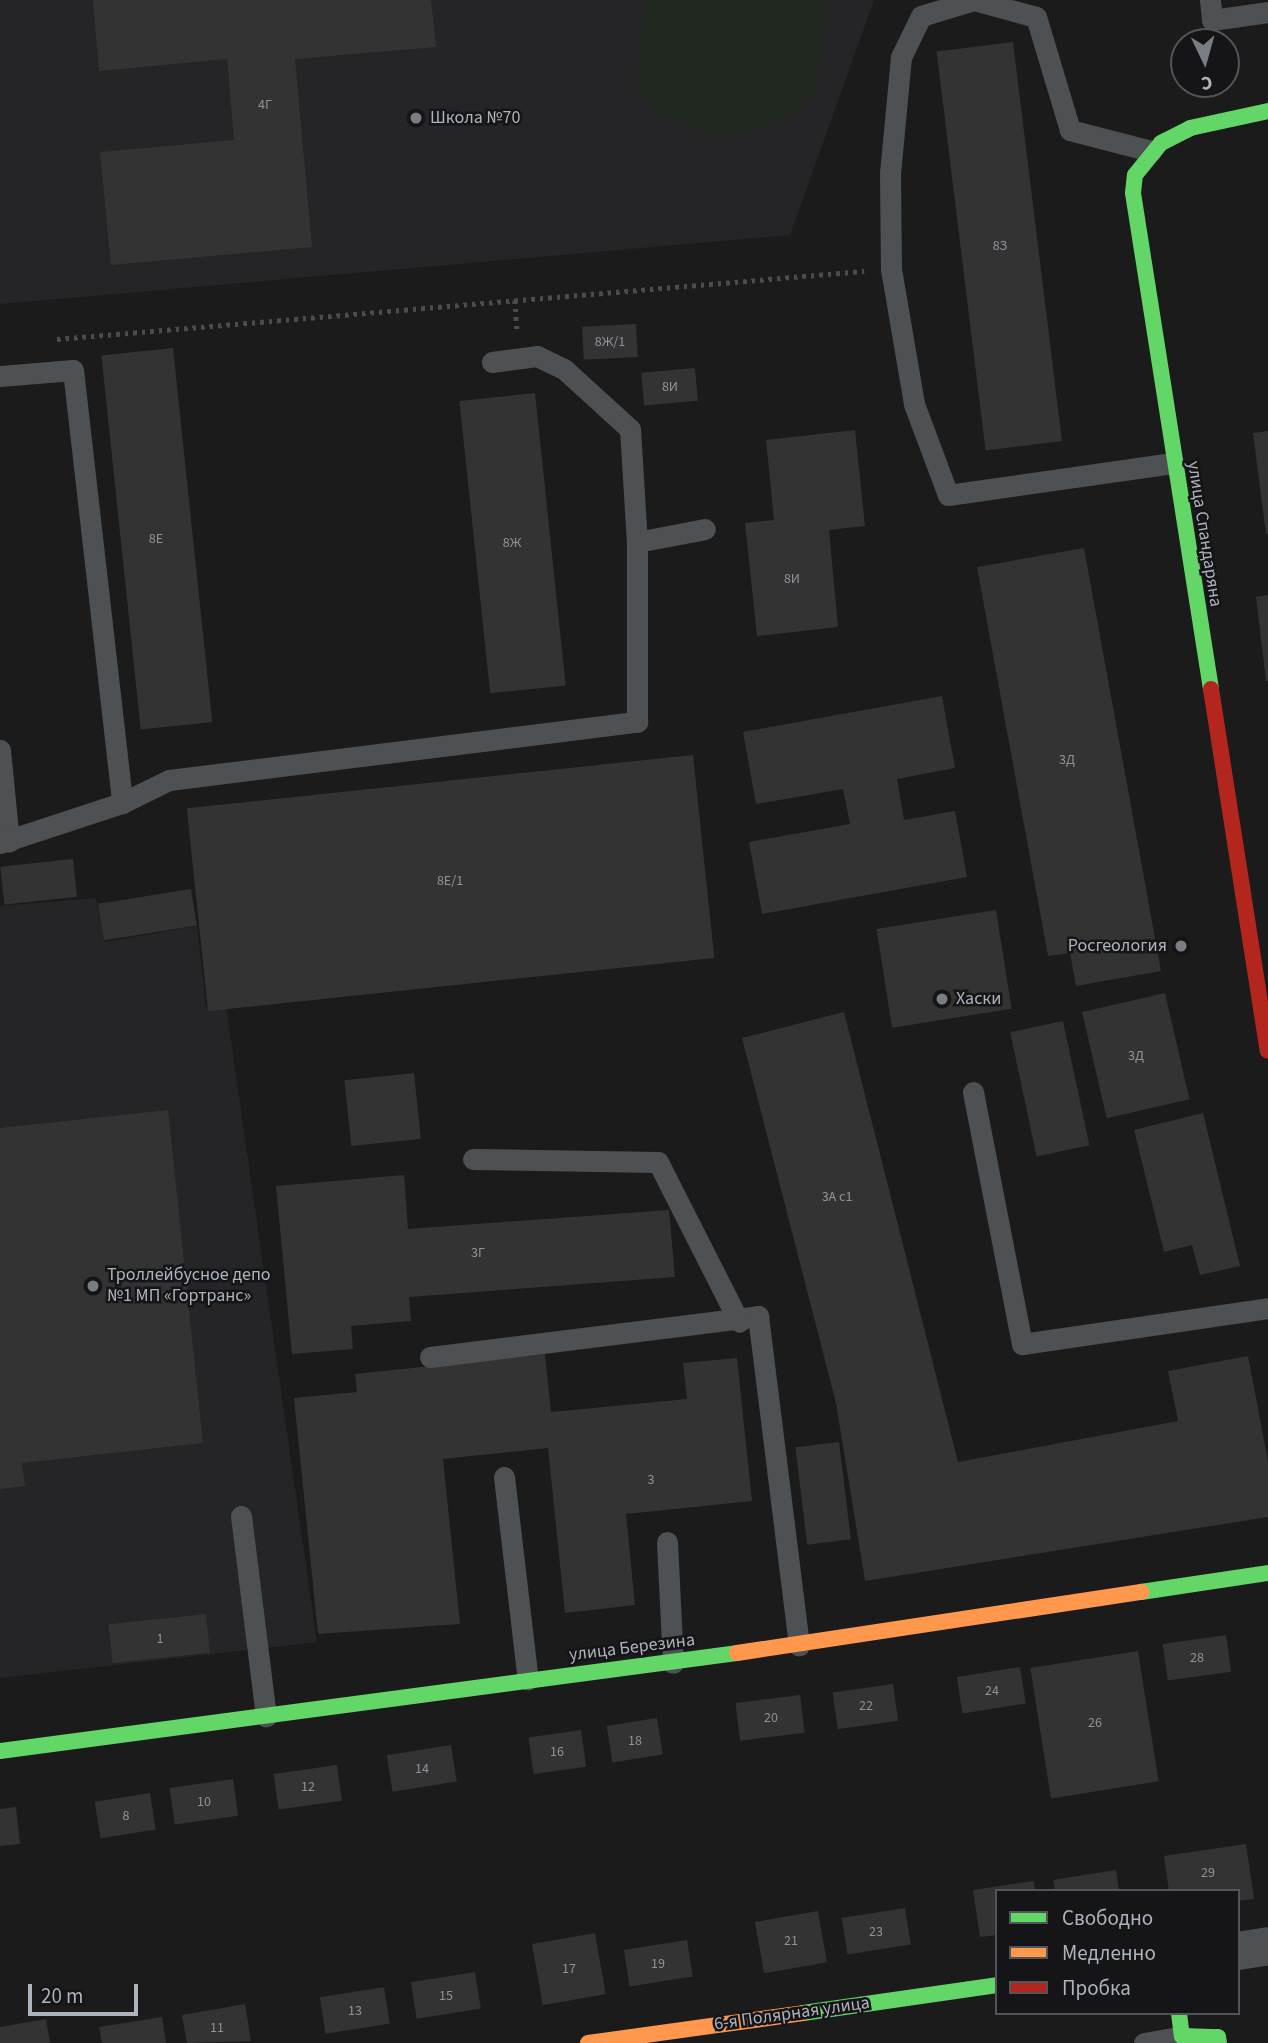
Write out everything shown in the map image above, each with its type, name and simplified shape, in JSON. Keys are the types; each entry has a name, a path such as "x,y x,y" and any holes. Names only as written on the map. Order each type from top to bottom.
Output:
{"street":[{"path":"1151,151 1190,128 1268,111"},
{"name":"улица Спандаряна","path":"1151,151 1135,176 1133,193 1173,463 1268,1051"},
{"name":"улица Березина","path":"0,1751 673,1663 1268,1573"},
{"path":"1240,1951 1268,1946"},
{"name":"6-я Полярная улица","path":"588,2043 687,2036 995,1985"},
{"path":"1179,2015 1182,2036 1219,2037 1219,2043"}],"lane":[{"path":"1151,151 1070,130 1036,17 974,0 921,16 901,57 890,174 891,268 914,404 948,495 1173,463"},
{"path":"1210,0 1212,20 1268,12"},
{"path":"0,750 5,843 122,803 169,780 637,722 638,542 630,429 564,369 537,356 492,362"},
{"path":"0,376 73,369 122,803"},
{"path":"638,542 705,529"},
{"path":"973,1092 1022,1344 1268,1308"},
{"path":"472,1159 658,1162 739,1322"},
{"path":"430,1357 739,1322 758,1316 799,1645"},
{"path":"504,1477 528,1680"},
{"path":"241,1516 266,1716"},
{"path":"667,1542 673,1663"},
{"path":"1144,2043 1182,2036"}],"path":[{"path":"41,341 891,268"}],"shaded area":[{"name":"Школа №70","path":"0,0 874,0 790,235 0,304"},
{"path":"644,0 828,0 815,91 787,120 718,139 658,114 637,88"},
{"name":"Троллейбусное депо №1 МП «Гортранс»","path":"96,898 105,942 197,926 206,1007 226,1005 317,1642 0,1678 0,906"}],"building":[{"path":"93,0 431,0 436,47 295,59 312,247 111,265 100,152 234,140 227,59 99,71"},
{"path":"1013,42 1062,441 986,450 937,51"},
{"path":"636,324 638,357 584,360 582,327"},
{"path":"173,348 212,722 141,729 101,356"},
{"path":"695,368 698,401 644,406 641,373"},
{"path":"535,393 566,685 490,693 459,401"},
{"path":"855,430 865,526 829,530 838,627 757,636 745,523 774,520 766,440"},
{"path":"1268,431 1268,534 1266,534 1253,433"},
{"path":"1084,548 1161,971 1076,986 1070,953 1048,956 977,567"},
{"path":"1268,595 1268,681 1266,681 1256,597"},
{"path":"942,696 955,768 897,779 904,820 955,811 967,877 762,914 749,842 850,824 843,789 756,804 743,732"},
{"path":"693,755 714,958 208,1011 187,808"},
{"path":"73,859 77,897 4,904 0,867"},
{"path":"191,889 197,926 104,940 98,904"},
{"path":"996,910 1012,1009 892,1028 876,929"},
{"path":"1165,993 1190,1099 1107,1118 1082,1012"},
{"path":"844,1012 958,1462 1178,1421 1168,1371 1248,1356 1268,1461 1268,1517 865,1581 836,1403 742,1038"},
{"path":"1063,1021 1089,1145 1037,1156 1010,1032"},
{"path":"414,1073 421,1139 351,1146 344,1080"},
{"name":"Троллейбусное депо №1 МП «Гортранс»","path":"168,1110 203,1443 22,1463 25,1486 0,1489 0,1128"},
{"path":"1203,1113 1240,1266 1200,1275 1192,1245 1164,1252 1134,1130"},
{"path":"404,1175 408,1229 669,1210 675,1277 409,1297 411,1321 351,1326 353,1349 292,1354 276,1186"},
{"path":"545,1354 551,1412 687,1399 683,1363 737,1358 752,1501 626,1514 635,1605 565,1613 548,1448 443,1459 460,1624 318,1634 294,1398 357,1392 355,1374"},
{"path":"839,1442 851,1539 807,1545 795,1447"},
{"path":"206,1614 210,1653 113,1663 109,1624"},
{"path":"1226,1635 1231,1672 1168,1681 1163,1644"},
{"path":"1138,1651 1159,1781 1051,1798 1030,1668"},
{"path":"1020,1667 1026,1704 963,1714 957,1677"},
{"path":"893,1684 898,1721 838,1729 833,1692"},
{"path":"800,1695 805,1733 740,1741 735,1703"},
{"path":"657,1718 663,1755 612,1763 607,1726"},
{"path":"581,1730 586,1767 534,1774 529,1737"},
{"path":"451,1745 457,1782 393,1792 387,1755"},
{"path":"337,1765 342,1801 279,1810 274,1774"},
{"path":"233,1779 238,1816 175,1825 170,1788"},
{"path":"150,1793 156,1830 100,1838 95,1802"},
{"path":"16,1807 20,1844 0,1846 0,1809"},
{"path":"1246,1844 1254,1899 1240,1901 1240,1889 1169,1889 1164,1856"},
{"path":"1116,1870 1119,1889 1055,1889 1053,1880"},
{"path":"1034,1881 1035,1889 995,1889 995,1935 980,1937 973,1890"},
{"path":"905,1908 911,1945 848,1955 842,1918"},
{"path":"818,1911 827,1962 764,1973 755,1922"},
{"path":"595,1933 606,1994 543,2005 532,1944"},
{"path":"687,1940 693,1977 630,1987 624,1950"},
{"path":"475,1972 481,2009 417,2019 411,1982"},
{"path":"384,1987 390,2024 326,2034 320,1997"},
{"path":"245,2004 251,2041 187,2043 182,2015"},
{"path":"162,2017 166,2043 102,2043 99,2027"},
{"path":"46,2019 50,2043 0,2043 0,2027"}],"traffic: fast":[{"path":"1211,689 1133,193 1135,175 1161,143 1190,128 1268,111"},
{"path":"1141,1592 1268,1573"},
{"path":"0,1751 737,1653"},
{"path":"803,2013 995,1985"},
{"path":"1179,2015 1182,2036 1218,2037 1219,2043"}],"traffic: slow":[{"path":"737,1653 1141,1592"},
{"path":"588,2043 803,2013"}],"traffic: jam":[{"path":"1211,689 1268,1051"}],"place":[{"name":"Школа №70","path":"416,118"},
{"name":"Росгеология","path":"1181,946"},
{"name":"Хаски","path":"942,999"},
{"name":"Троллейбусное депо №1 МП «Гортранс»","path":"93,1286"}]}
